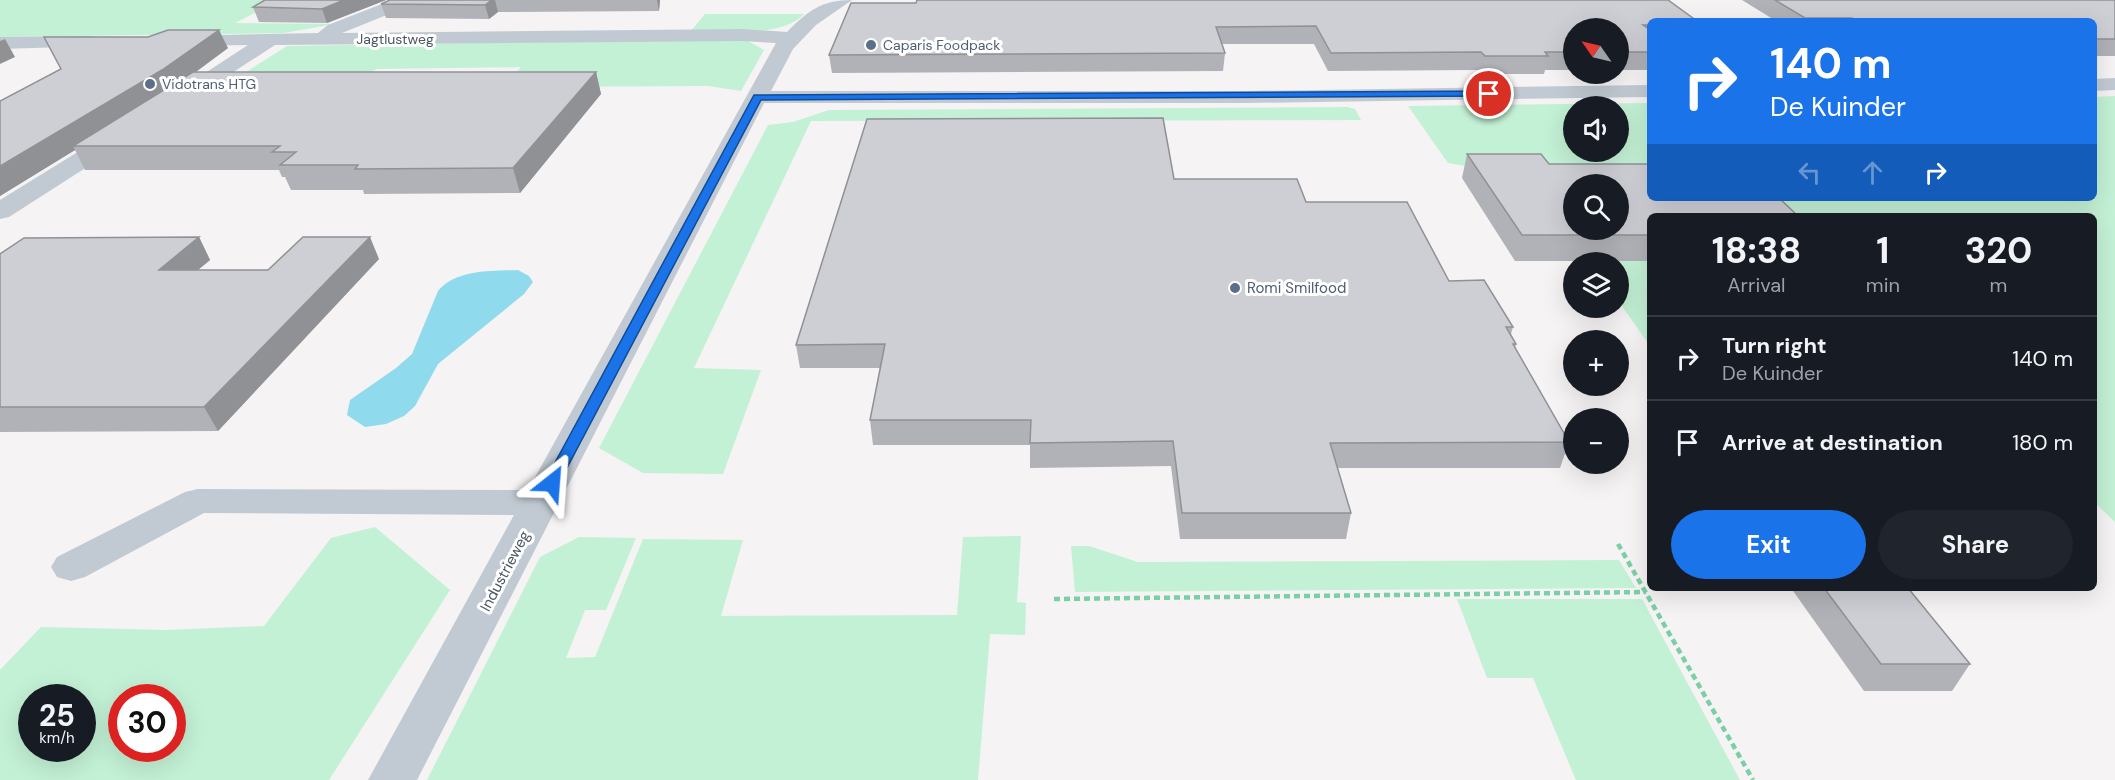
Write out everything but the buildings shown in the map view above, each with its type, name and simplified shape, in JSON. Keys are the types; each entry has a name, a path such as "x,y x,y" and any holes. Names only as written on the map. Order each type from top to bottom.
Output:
{"street":[{"path":"321,39 335,29 408,0"},
{"name":"Industrieweg","path":"392,780 790,38 808,21 843,0"},
{"name":"Jagtlustweg","path":"165,41 742,35 790,38"},
{"path":"161,109 271,39"},
{"path":"0,43 106,41"},
{"path":"2097,85 2115,84"},
{"path":"758,97 1245,97 1647,91"},
{"path":"0,211 141,122"},
{"path":"71,567 198,501 541,503"}],"path":[{"path":"1618,544 1753,780"},
{"path":"1054,599 1646,592"}],"green space":[{"path":"0,0 280,0 235,23 335,24 284,33 0,37"},
{"path":"705,14 804,14 794,22 767,30 691,31"},
{"path":"719,39 748,41 764,50 741,91 708,86 504,87 521,67 376,69 364,78 227,84 287,46"},
{"path":"2115,96 2115,522 2097,505 2097,213 1647,213 1647,342 1629,316 1629,252 1597,252 1587,240 1629,240 1629,174 1563,174 1563,182 1448,163 1408,106 1563,104 1563,162 1629,162 1629,103 1647,103 1647,201 2097,201 2097,97"},
{"path":"1347,107 1355,109 1361,120 811,121 694,368 761,370 723,474 643,473 599,448 768,125 793,122 829,110"},
{"path":"375,527 450,590 329,780 0,780 0,670 41,627 167,630 264,626 331,538"},
{"path":"1021,536 1017,602 1026,603 1025,635 990,634 978,780 427,780 540,557 579,537 636,538 606,610 585,610 566,658 595,657 643,539 743,540 721,616 957,615 963,537"},
{"path":"1071,546 1089,546 1138,562 1619,560 1636,588 1075,592"},
{"path":"1457,599 1642,599 1740,780 1576,780 1533,678 1487,678"}],"water":[{"path":"518,270 529,276 533,282 524,294 438,364 415,406 404,416 386,424 365,427 347,415 350,400 412,354 438,291 446,284 464,275 486,271"}],"place":[{"name":"Caparis Foodpack","path":"871,45"},
{"name":"Vidotrans HTG","path":"150,84"},
{"name":"Romi Smilfood","path":"1235,288"}],"route":[{"path":"552,483 758,97 1245,97 1489,94"}]}
